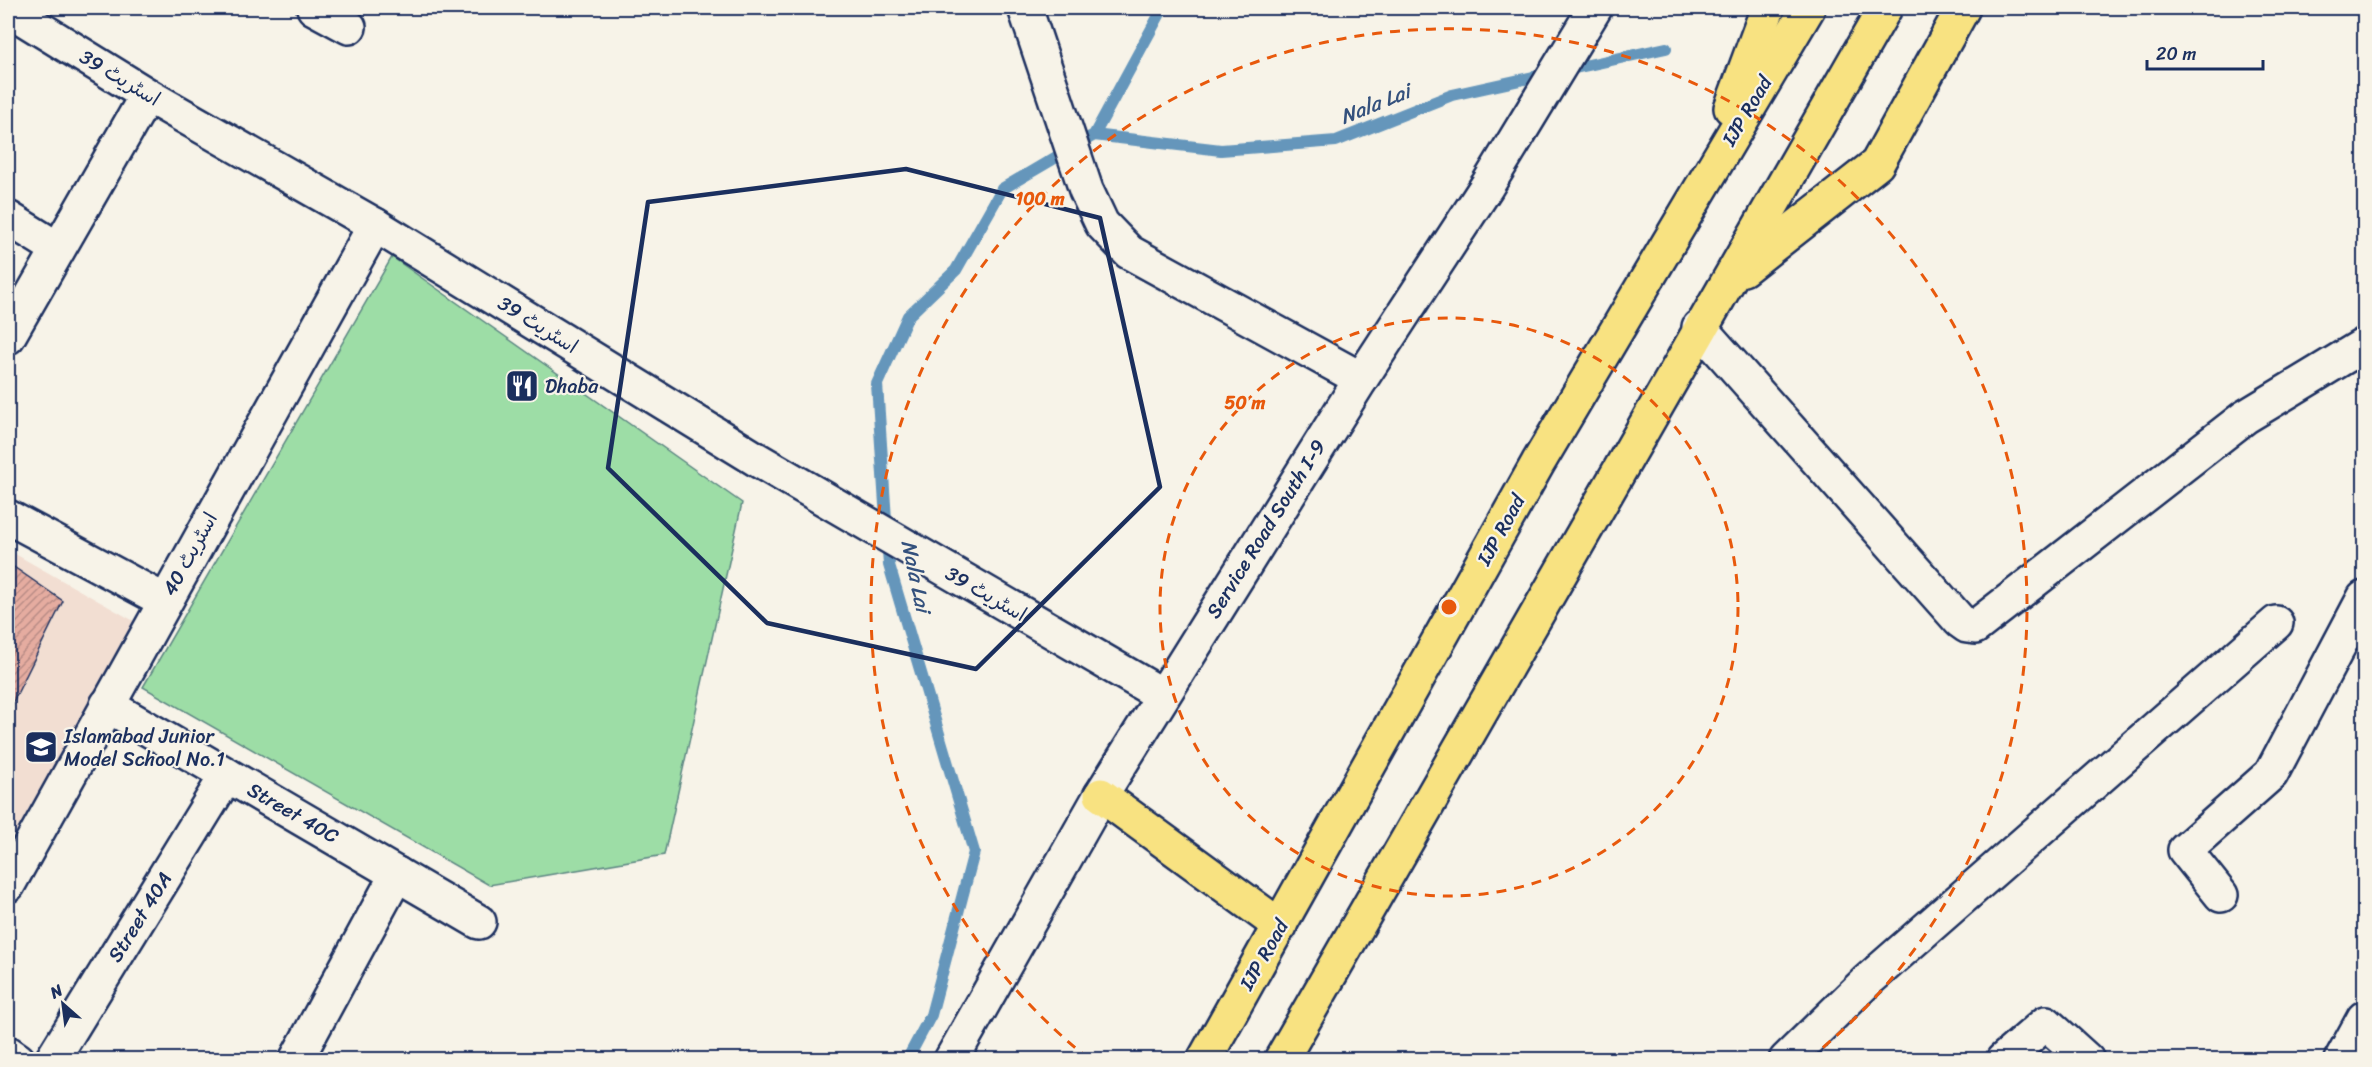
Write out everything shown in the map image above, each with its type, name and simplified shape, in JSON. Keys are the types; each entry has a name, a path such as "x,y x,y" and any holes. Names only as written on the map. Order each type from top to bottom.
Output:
{"highway":[{"path":"1703,186 1768,8"},
{"name":"IJP Road","path":"1204,1059 1538,463 1808,8"},
{"path":"1281,1059 1699,327 1885,8"},
{"path":"1729,279 1877,164 1963,8"},
{"path":"1101,795 1280,926"}],"street":[{"path":"314,8 350,27"},
{"path":"1024,8 1058,102 1086,190 1102,224 1130,252 1361,379"},
{"name":"Service Road South I-9","path":"951,1059 1101,795 1162,695 1361,379 1487,186 1596,8"},
{"name":"اسٹریٹ 39","path":"8,9 147,95 375,225 756,459 1162,695"},
{"path":"8,337 147,95"},
{"path":"8,218 58,249"},
{"name":"اسٹریٹ 40","path":"8,885 375,225"},
{"path":"1699,327 1960,621 1967,626 1975,627 2245,417 2364,345"},
{"path":"8,517 165,601"},
{"path":"2221,895 2185,850 2271,774 2364,598"},
{"path":"1786,1059 1866,982 2276,623"},
{"name":"Street 40C","path":"107,705 478,921"},
{"name":"Street 40A","path":"52,1059 228,775"},
{"path":"296,1059 397,874"},
{"path":"2341,1059 2364,1018"},
{"path":"2003,1059 2046,1023 2087,1059"},
{"path":"8,1053 18,1059"}],"highlighted area":[{"path":"906,169 1100,218 1160,487 976,669 767,623 608,468 648,202"}],"shaded area":[{"name":"Islamabad Junior Model School No.1","path":"8,550 141,625 8,869"}],"green space":[{"path":"392,257 742,503 664,855 489,885 143,687"}],"building":[{"path":"8,563 63,601 8,712"}],"waterway":[{"name":"Nala Lai","path":"907,1060 931,1015 974,852 889,565 877,384 908,316 956,270 1002,189 1094,135 1163,8"},
{"name":"Nala Lai","path":"1094,135 1221,150 1336,141 1452,95 1666,48"}],"place":[{"name":"Dhaba","path":"522,386"},
{"name":"Islamabad Junior Model School No.1","path":"41,747"}]}
